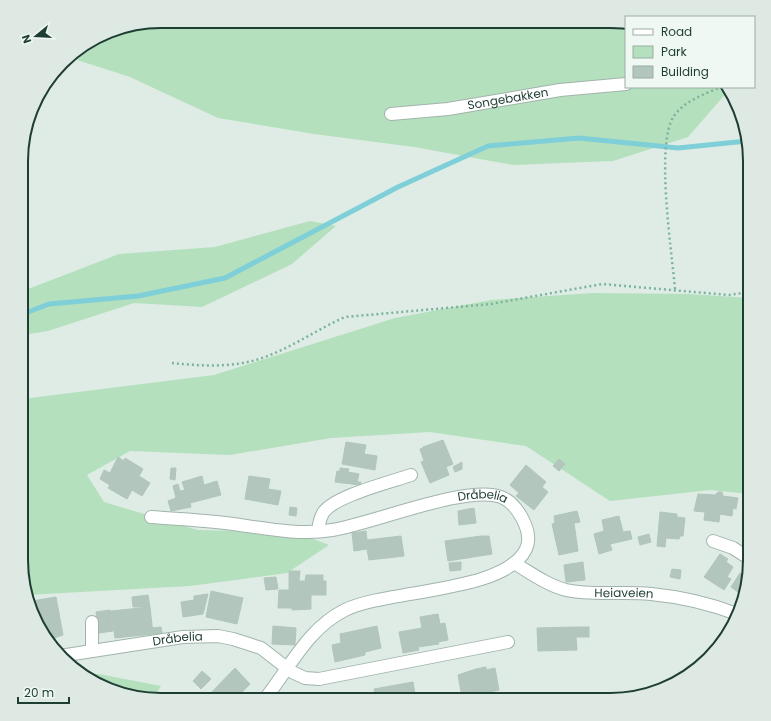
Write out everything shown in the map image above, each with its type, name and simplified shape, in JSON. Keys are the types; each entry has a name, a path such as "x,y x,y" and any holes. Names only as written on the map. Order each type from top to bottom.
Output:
{"street":[{"name":"Songebakken","path":"391,114 448,109 560,90 625,84"},
{"path":"319,531 318,524 324,513 333,504 350,496 411,475"},
{"name":"Dråbelia","path":"151,517 214,522 292,531 319,531 332,530 453,498 478,495 500,496 511,502 521,513 528,536 528,546 523,555 511,566 477,580 452,586 408,592 363,603 345,610 325,622 310,638 269,693"},
{"path":"713,541 733,548 743,554"},
{"name":"Heiaveien","path":"514,563 551,585 566,590 659,595 705,602 732,612"},
{"path":"92,622 92,651"},
{"name":"Dråbelia","path":"68,655 183,637 218,636 261,648 287,668 305,678 319,679 336,677 508,642"}],"path":[{"path":"675,289 665,171 666,137 673,117 678,112 692,101 719,88"},
{"path":"172,364 205,366 260,359 281,350 322,327 345,317 491,304 602,284 675,289 729,295 743,293"}],"green space":[{"path":"161,28 619,28 625,29 625,88 721,88 725,95 688,137 613,161 513,165 414,147 314,134 218,118 130,77 75,59 94,46 118,35 144,29"},
{"path":"310,221 336,226 292,264 202,307 134,303 48,331 28,334 28,289 119,254 215,247"},
{"path":"593,293 689,294 743,298 743,493 710,490 610,501 526,446 430,432 331,438 230,455 130,451 87,475 104,502 198,530 295,532 329,545 287,573 190,586 33,595 28,569 28,398 214,375 395,318 491,300"},
{"path":"93,674 99,674 161,686 157,693 144,692 118,686"}],"building":[{"path":"443,440 453,464 446,467 449,475 430,483 421,462 424,461 420,449"},
{"path":"346,442 366,445 364,454 377,456 375,470 342,464"},
{"path":"118,457 124,461 125,458 143,469 139,476 150,483 142,496 132,490 127,499 108,488 110,485 100,479 104,470 110,473"},
{"path":"559,459 565,464 559,471 553,466"},
{"path":"462,462 462,469 455,472 453,467"},
{"path":"526,465 546,482 542,487 548,492 534,510 516,496 519,493 510,485"},
{"path":"171,468 176,468 175,480 170,479"},
{"path":"340,468 349,469 348,472 359,474 357,482 361,482 360,485 335,482 337,471 340,471"},
{"path":"202,476 204,485 217,481 221,495 190,503 191,507 171,511 168,501 176,498 173,486 178,484 180,491 185,490 182,482"},
{"path":"249,476 270,479 268,489 281,491 278,505 245,499"},
{"path":"718,492 722,492 723,496 738,498 736,509 733,508 732,516 720,514 719,522 704,520 705,512 694,511 698,494 715,495"},
{"path":"290,507 297,508 296,516 289,515"},
{"path":"474,508 476,523 459,525 458,511"},
{"path":"577,511 580,522 574,523 578,551 559,555 552,524 555,523 554,516"},
{"path":"660,512 677,514 677,517 685,518 683,536 680,536 679,539 666,538 665,547 657,546"},
{"path":"619,516 623,532 630,531 632,539 610,544 612,550 599,554 594,534 604,531 602,520"},
{"path":"366,531 367,540 401,536 404,556 369,560 367,549 354,551 352,533"},
{"path":"649,534 651,542 640,545 638,537"},
{"path":"489,536 492,554 448,561 445,541"},
{"path":"720,554 728,559 726,562 733,567 727,577 731,579 724,590 704,577"},
{"path":"461,562 461,570 450,571 449,563"},
{"path":"583,562 585,580 566,582 564,565"},
{"path":"672,569 681,570 680,579 670,577"},
{"path":"289,571 300,571 299,581 305,581 306,575 323,575 323,581 326,581 326,595 311,595 311,609 292,610 292,608 278,608 279,590 289,590"},
{"path":"740,573 742,574 738,592 731,587"},
{"path":"276,577 278,589 266,590 264,578"},
{"path":"211,591 243,598 237,624 206,617"},
{"path":"208,594 203,614 183,617 181,602 194,600 194,596"},
{"path":"148,595 150,607 133,607 132,597"},
{"path":"56,597 63,635 53,638 38,611 34,601"},
{"path":"150,607 153,634 115,638 111,611"},
{"path":"110,610 113,631 99,633 96,612"},
{"path":"438,614 440,624 445,623 448,640 438,642 439,644 418,647 419,650 403,653 399,632 422,628 420,617"},
{"path":"273,626 296,628 295,645 272,644"},
{"path":"377,626 381,648 365,652 365,655 335,662 332,645 341,643 340,634"},
{"path":"161,627 162,633 153,634 152,628"},
{"path":"589,627 589,637 576,637 577,650 538,651 537,628"},
{"path":"486,667 486,670 495,668 499,690 481,693 476,669"},
{"path":"235,668 250,684 241,693 211,693"},
{"path":"476,669 481,693 461,693 458,675"},
{"path":"202,671 211,679 201,689 193,681"},
{"path":"413,682 415,693 375,693 374,689"}],"waterway":[{"path":"28,312 49,304 138,296 225,278 398,187 488,146 579,138 678,148 741,142"}]}
